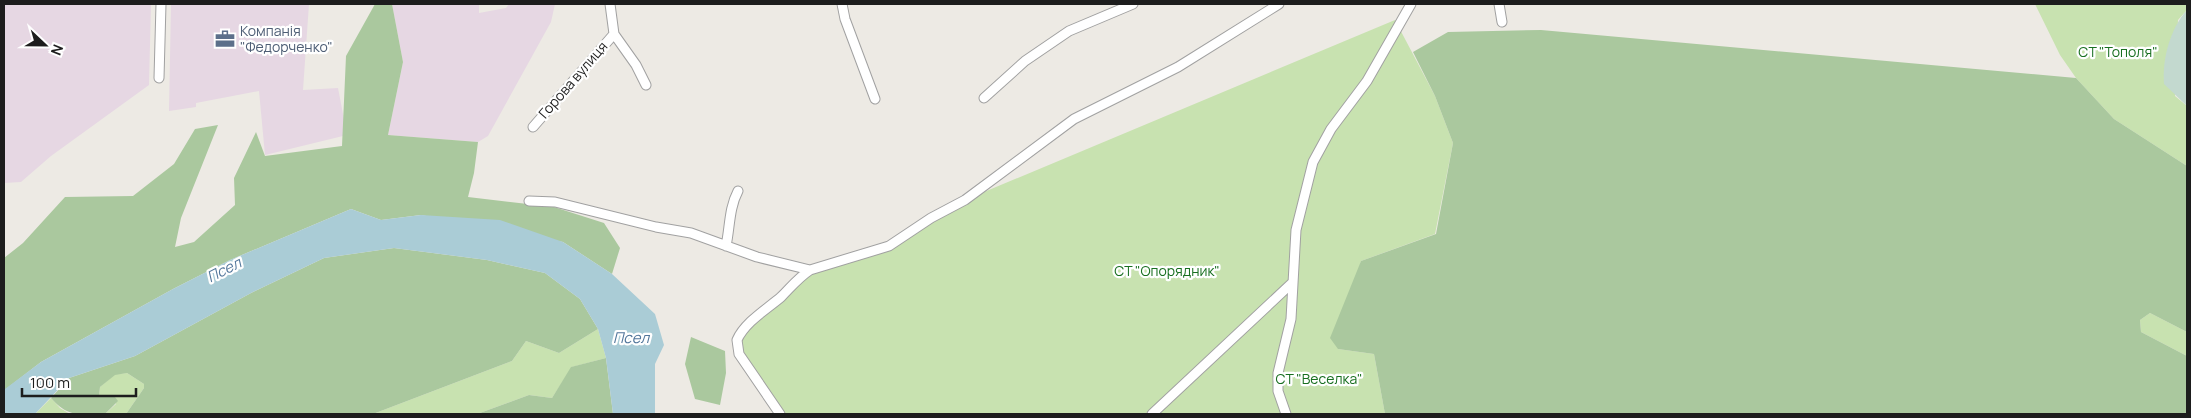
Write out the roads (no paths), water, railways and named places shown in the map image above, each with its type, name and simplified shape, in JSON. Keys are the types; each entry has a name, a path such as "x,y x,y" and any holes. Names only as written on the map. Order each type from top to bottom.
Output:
{"street":[{"path":"159,78 161,4"},
{"name":"Горова вулиця","path":"610,4 614,34 636,65 646,84"},
{"path":"842,4 845,19 875,99"},
{"path":"984,98 1024,61 1069,31 1133,4"},
{"path":"780,414 739,354 737,340 747,326 783,295 799,277 810,270 889,246 931,218 965,200 1074,119 1178,67 1279,4"},
{"path":"1286,414 1278,391 1278,382 1292,318 1292,283 1296,230 1313,162 1330,129 1367,81 1411,4"},
{"path":"1499,4 1502,22"},
{"name":"Горова вулиця","path":"533,127 614,34"},
{"path":"726,246 730,229 731,204 738,191"},
{"path":"529,201 555,202 656,227 692,233 757,258 810,270"},
{"path":"1152,414 1292,283"}],"water":[{"name":"Псел","path":"351,209 381,220 421,215 500,220 563,242 612,274 655,314 664,345 655,364 655,414 613,414 606,358 598,329 580,299 545,273 487,260 394,248 324,258 251,293 135,356 69,378 35,414 4,414 5,389 41,362 173,289 230,260"}],"place":[{"name":"Компанія \"Федорченко\"","path":"225,39"}],"park label":[{"name":"СТ \"Тополя\"","path":"2118,52"},
{"name":"СТ \"Опорядник\"","path":"1167,271"},
{"name":"СТ \"Веселка\"","path":"1319,379"}]}
